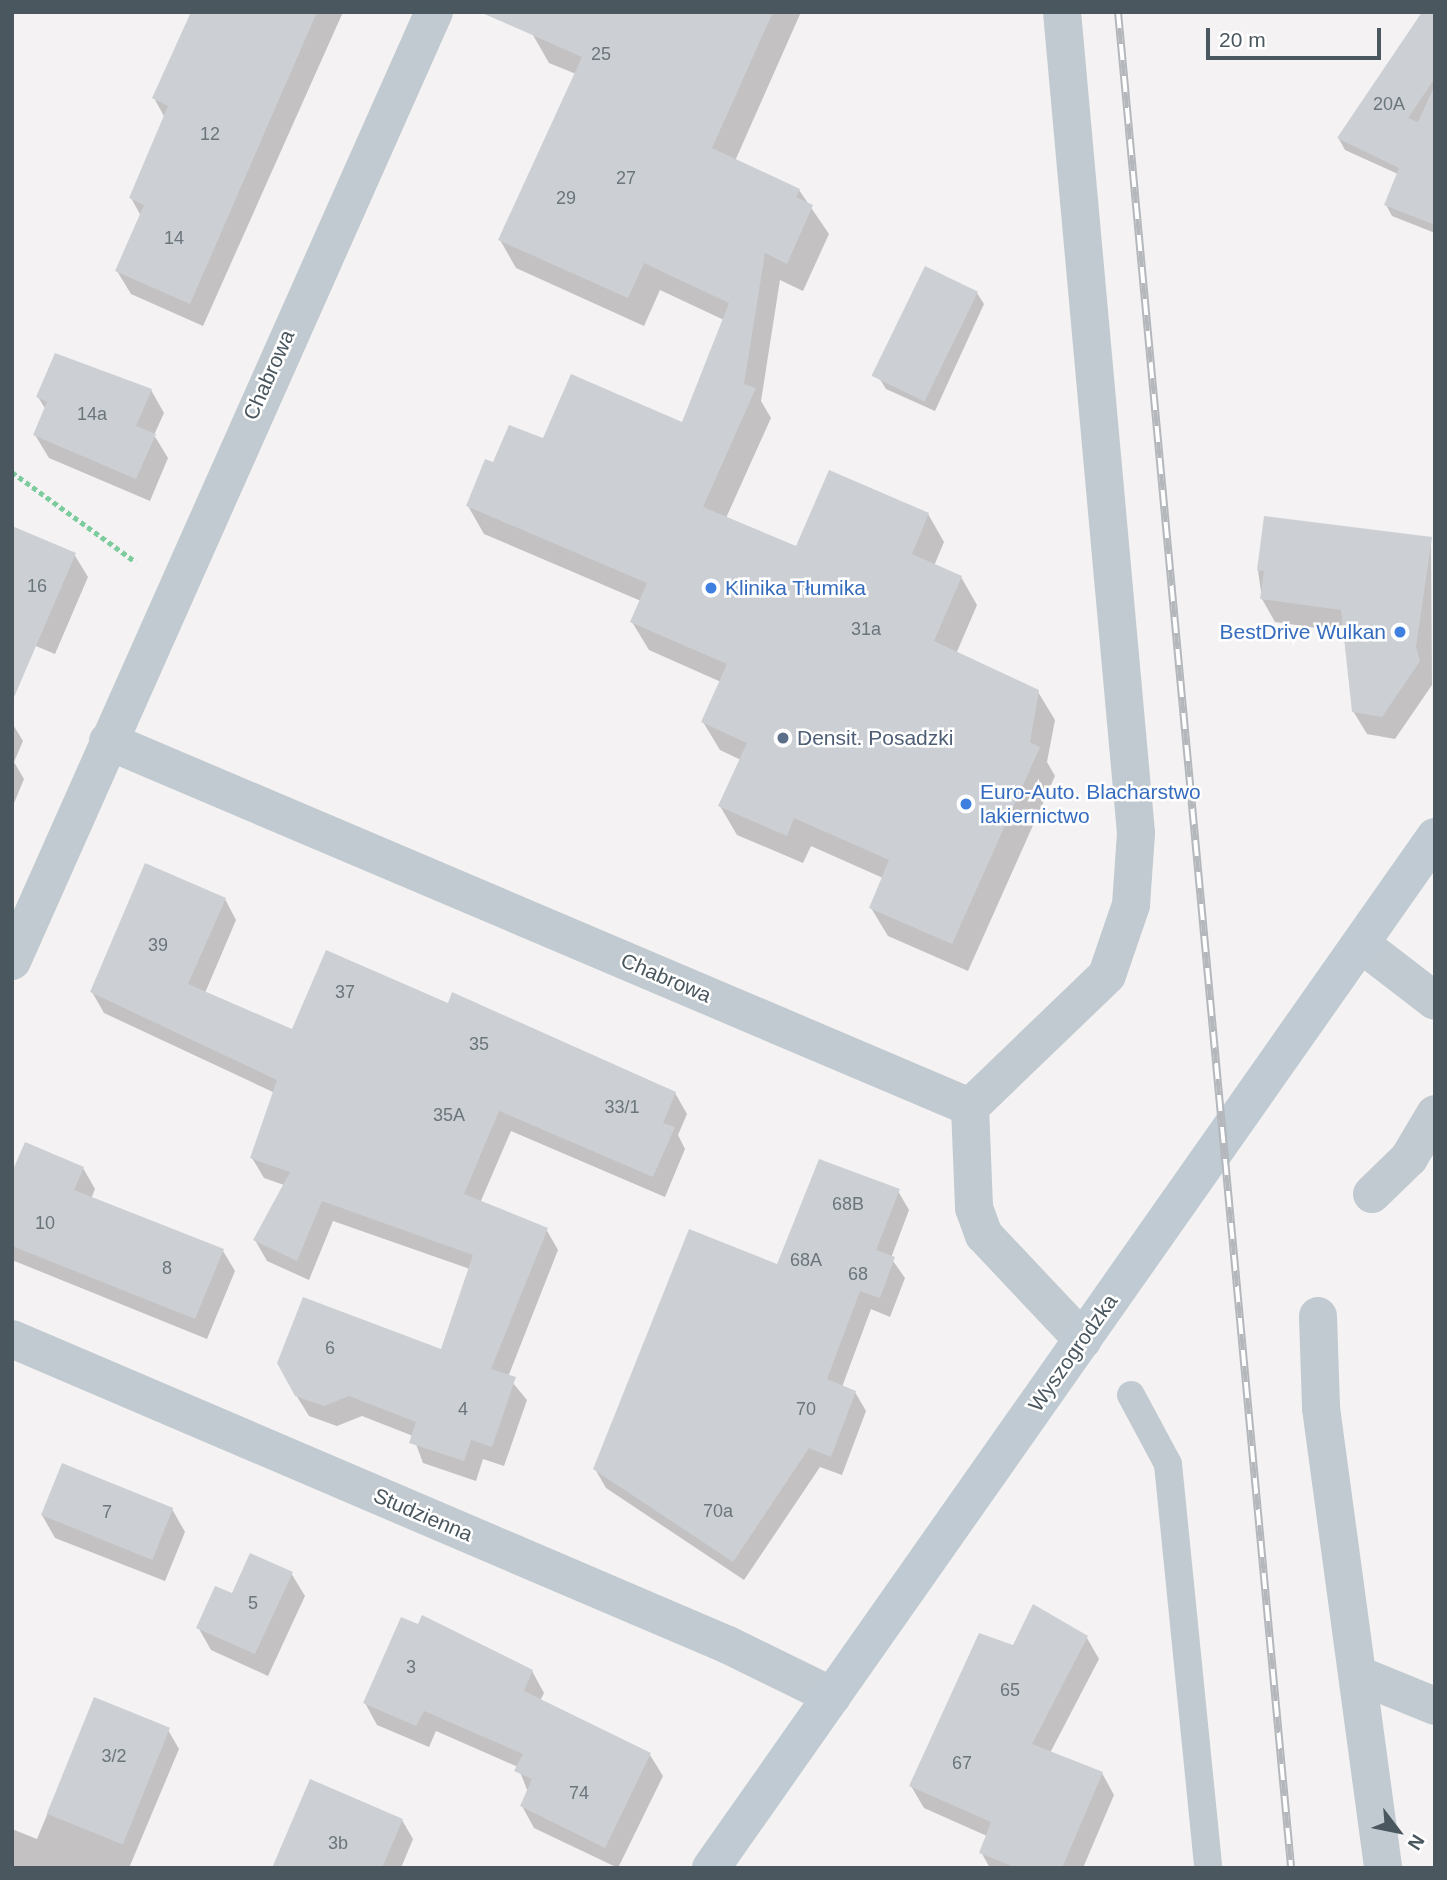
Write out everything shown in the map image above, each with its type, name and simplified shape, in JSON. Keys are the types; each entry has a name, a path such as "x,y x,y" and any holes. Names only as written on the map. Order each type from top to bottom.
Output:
{"street":[{"name":"Chabrowa","path":"12,961 433,12"},
{"path":"1062,12 1136,833 1131,905 1107,975 970,1107 974,1208 984,1235 1083,1340"},
{"name":"Chabrowa","path":"108,740 970,1107"},
{"name":"Wyszogrodzka","path":"711,1868 1361,944 1431,849"},
{"path":"1361,944 1435,1001"},
{"path":"1372,1194 1422,1166 1435,1114"},
{"path":"1318,1316 1321,1408 1383,1868"},
{"name":"Studzienna","path":"12,1339 728,1645 832,1696"},
{"path":"1359,1675 1435,1706"}],"lane":[{"path":"1131,1395 1168,1464 1208,1868"}],"path":[{"path":"12,472 145,569"}],"building":[{"path":"191,12 317,12 190,304 115,271 144,205 129,198 168,106 152,98"},
{"path":"480,12 773,12 712,148 800,189 796,197 813,205 787,264 765,253 744,384 756,388 703,507 796,546 829,470 929,513 912,554 962,576 934,641 1039,690 1030,742 1040,747 952,944 869,908 889,860 794,818 787,836 718,806 747,743 701,722 727,664 630,622 647,583 466,506 485,459 493,462 509,425 543,438 571,374 682,422 729,303 644,263 628,298 498,240 582,57"},
{"path":"1422,12 1435,12 1435,78 1408,118 1418,122 1435,85 1435,225 1384,205 1399,168 1337,138"},
{"path":"925,266 978,292 925,402 872,376"},
{"path":"55,353 152,389 136,426 156,434 136,479 33,435 47,402 36,397"},
{"path":"1264,516 1432,537 1416,647 1420,661 1382,717 1352,712 1341,610 1260,599 1264,571 1257,570"},
{"path":"12,526 76,553 12,702"},
{"path":"145,863 226,898 188,984 292,1029 326,950 448,1003 452,992 676,1092 663,1123 675,1127 653,1177 499,1111 464,1194 548,1228 491,1369 516,1377 492,1447 471,1440 464,1461 409,1443 416,1422 349,1396 324,1406 295,1396 277,1363 303,1297 441,1349 473,1255 322,1201 297,1261 253,1240 290,1172 250,1158 277,1080 90,992"},
{"path":"25,1142 84,1167 74,1190 224,1249 195,1319 12,1246 12,1172"},
{"path":"819,1159 900,1189 876,1250 895,1257 880,1298 860,1291 827,1379 856,1391 831,1457 809,1448 733,1562 593,1469 689,1229 777,1264"},
{"path":"62,1463 173,1508 152,1560 41,1515"},
{"path":"250,1553 293,1572 255,1654 196,1628 215,1586 232,1593"},
{"path":"1033,1604 1088,1636 1032,1744 1103,1772 1062,1868 1017,1868 979,1853 991,1822 909,1786 979,1633 1013,1645"},
{"path":"422,1615 533,1670 524,1691 651,1753 605,1848 520,1806 532,1779 514,1771 523,1754 424,1711 416,1726 363,1703 401,1617 418,1624"},
{"path":"94,1697 170,1728 123,1845 47,1814"},
{"path":"310,1779 403,1819 382,1868 272,1868"}],"railway":[{"path":"1118,12 1291,1868"}],"place":[{"name":"Klinika Tłumika","path":"711,588"},
{"name":"BestDrive Wulkan","path":"1400,632"},
{"name":"Densit. Posadzki","path":"783,738"},
{"name":"Euro-Auto. Blacharstwo lakiernictwo","path":"966,804"}]}
